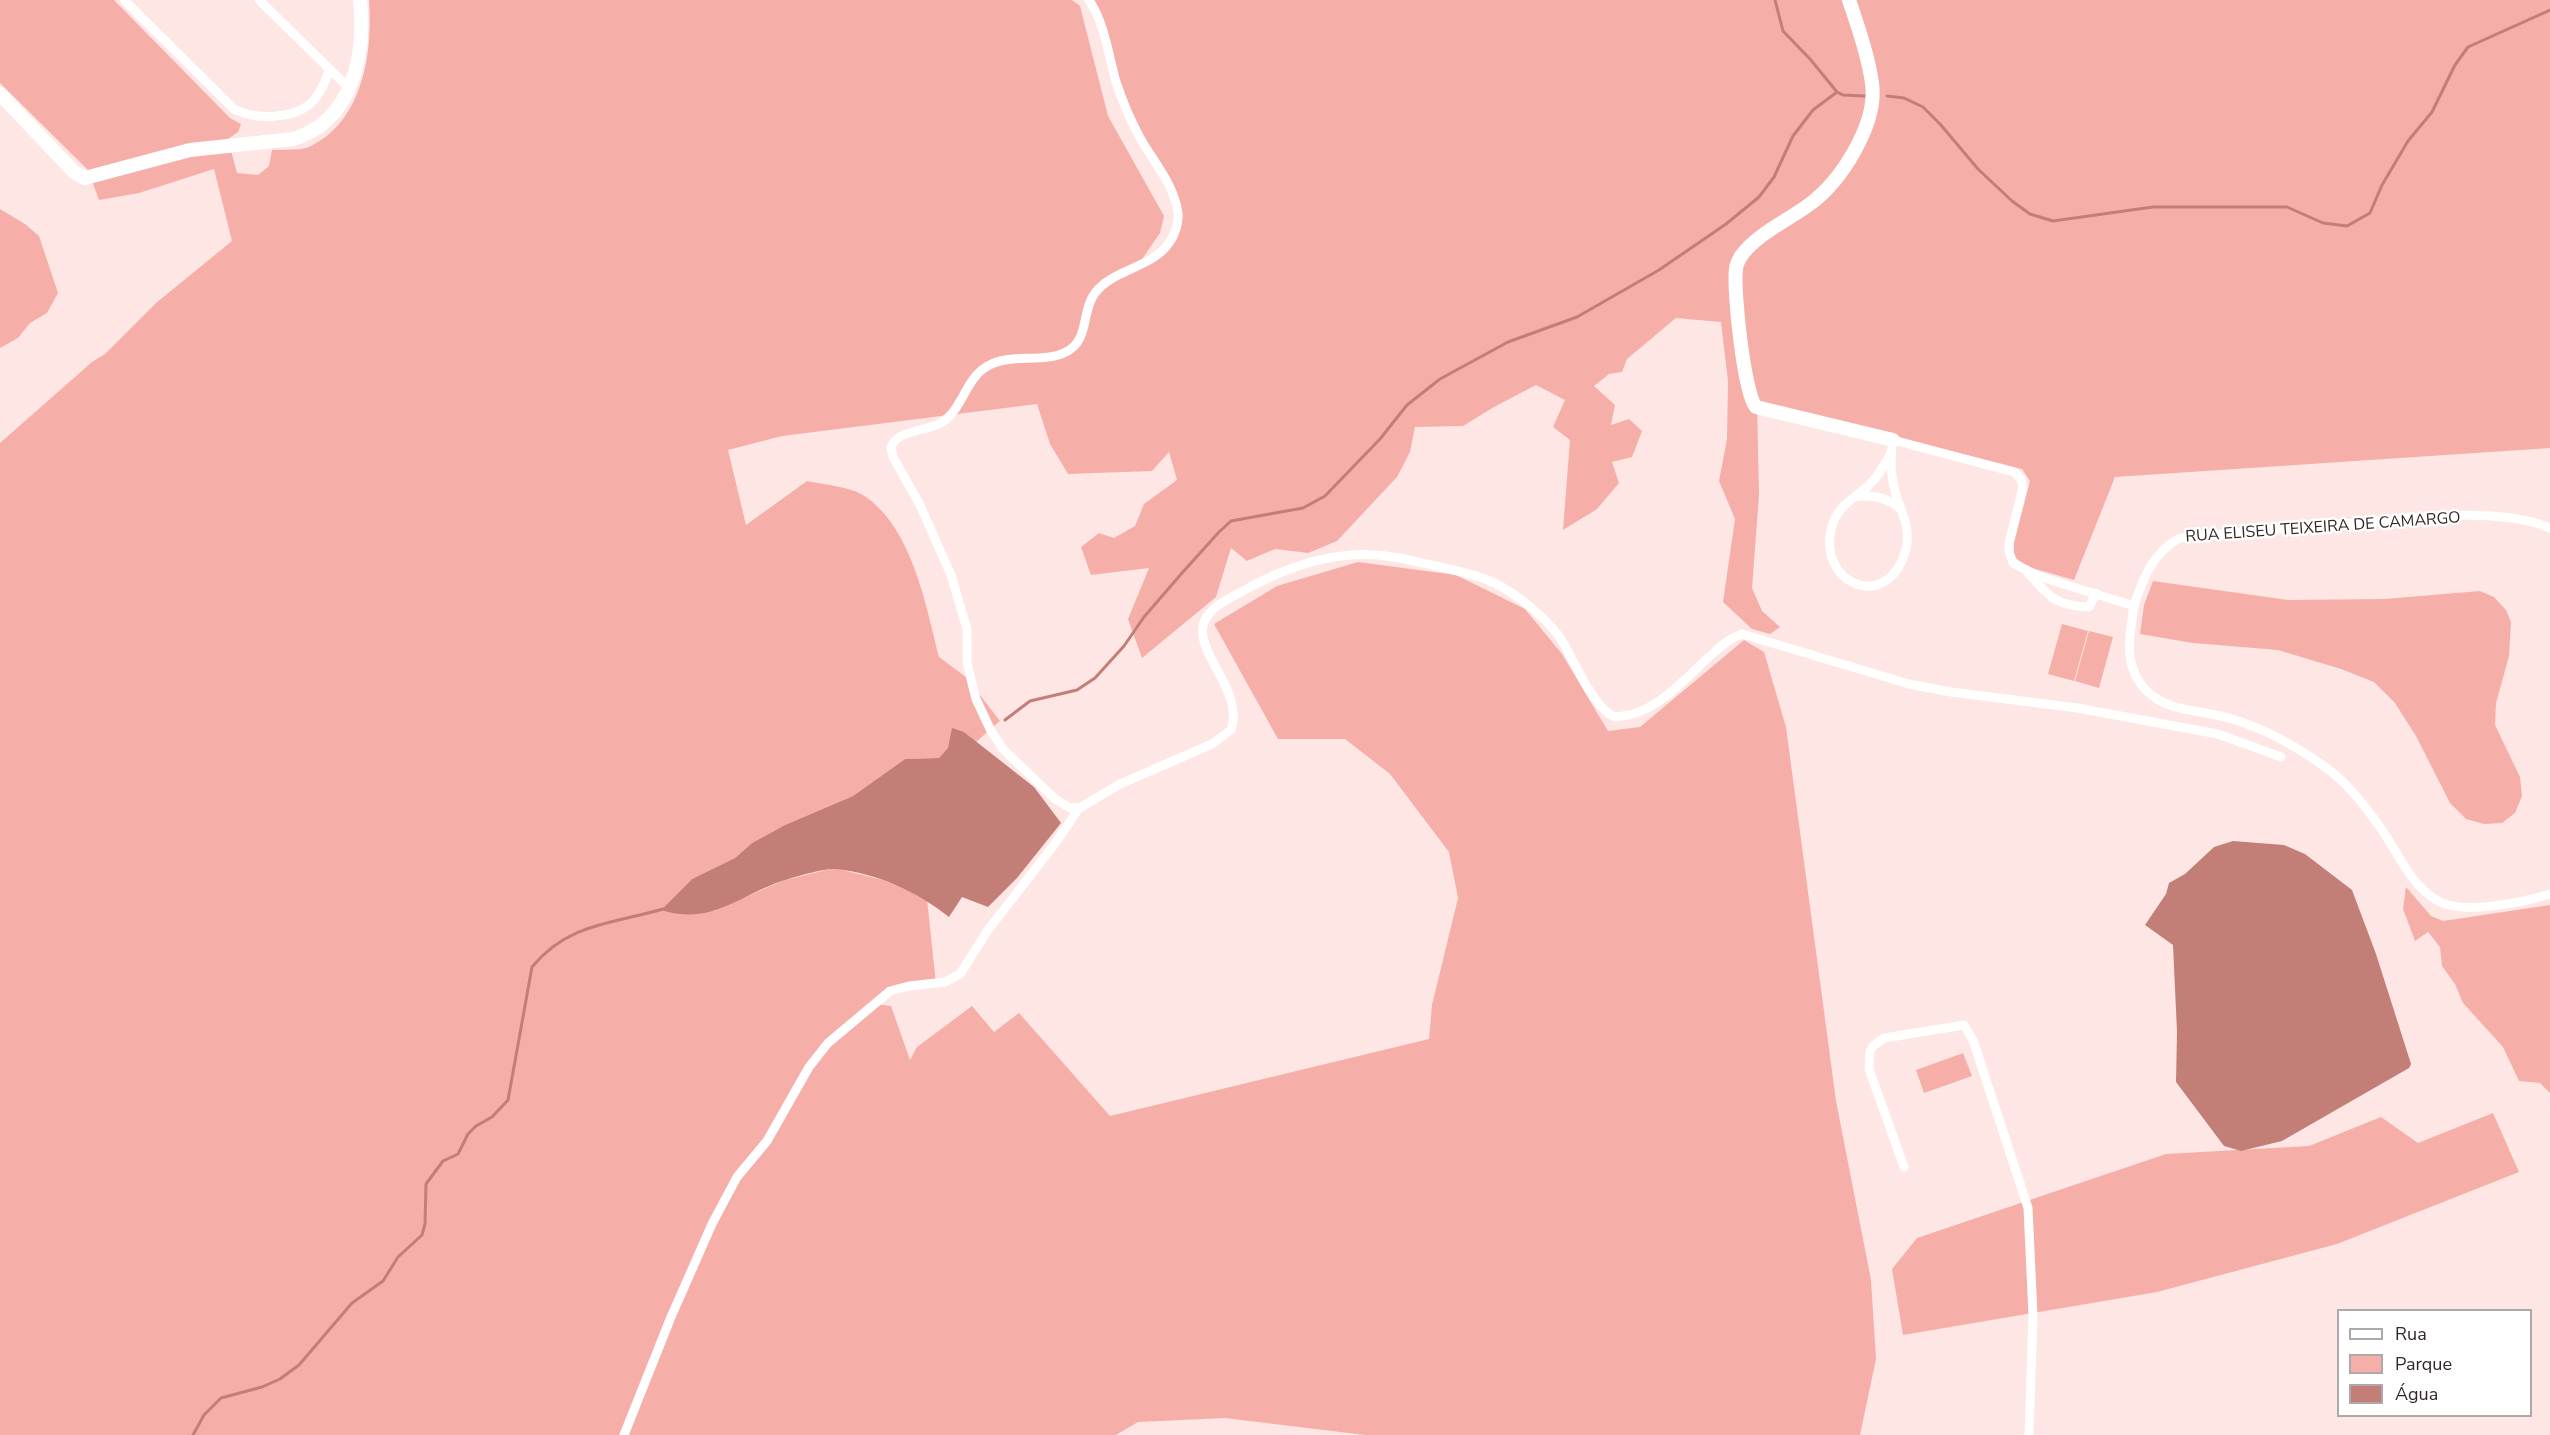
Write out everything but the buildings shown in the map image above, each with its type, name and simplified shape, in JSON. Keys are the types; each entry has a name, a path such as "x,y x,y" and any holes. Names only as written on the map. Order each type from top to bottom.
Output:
{"street":[{"path":"124,0 234,110 243,114 276,115 312,102 326,79 328,70"},
{"path":"259,0 350,89"},
{"path":"0,94 74,172 88,178 190,150 293,139 307,135 337,110 350,89 359,60 362,39 360,0"},
{"path":"1079,808 1070,808 1055,799 1003,749 991,731 976,699 968,663 968,629 951,575 921,505 893,457 891,448 902,436 942,423 957,408 975,376 987,366 1023,358 1052,356 1074,347 1083,330 1087,308 1096,291 1105,283 1160,253 1170,243 1178,213 1172,194 1124,104 1099,19 1089,0"},
{"path":"1849,0 1861,34 1872,86 1871,108 1852,157 1834,182 1820,197 1757,240 1738,262 1736,282 1740,325 1751,401 1756,407 1892,447 2010,471 2017,475 2022,483 2023,491 2009,552 2013,562 2026,571 2052,599 2069,606 2089,607 2096,594"},
{"path":"1892,447 1895,492 1908,534 1906,547 1895,573 1881,584 1873,586 1852,584 1839,574 1835,565 1830,537 1836,516 1874,480 1892,447"},
{"path":"1854,497 1863,495 1889,500 1902,511"},
{"name":"RUA ELISEU TEIXEIRA DE CAMARGO","path":"2550,528 2523,520 2488,517 2419,518 2180,538 2159,554 2150,566 2134,606 2130,633 2132,670 2147,691 2166,705 2232,718 2274,735 2300,749 2328,769 2347,786 2380,827 2424,893 2446,904 2474,907 2550,894"},
{"path":"624,1435 671,1317 712,1224 737,1177 767,1141 809,1067 828,1043 890,991 909,986 945,982 960,974 988,930 1057,841 1079,808 1120,784 1212,744 1231,729 1233,718 1228,689 1204,636 1205,620 1210,612 1254,584 1298,565 1350,555 1386,555 1465,571 1499,584 1523,601 1550,626 1573,658 1600,706 1616,717 1641,712 1656,703 1721,646 1742,634 1909,684 1951,692 2077,708 2218,734 2281,757"},
{"path":"2026,571 2134,606"},
{"path":"1904,1167 1869,1069 1870,1052 1873,1046 1884,1038 1962,1024 1973,1040 2028,1208 2033,1315 2030,1435"}],"green space":[{"path":"0,0 114,0 230,118 241,124 238,132 228,139 237,173 258,175 269,166 272,150 309,147 327,136 342,121 361,84 366,63 370,21 369,0 1072,0 1080,6 1108,116 1164,216 1160,233 1138,265 1170,243 1178,213 1139,135 1089,0 2550,0 2550,448 2115,477 2074,580 2025,566 2014,556 2014,543 2030,481 2022,469 1757,402 1759,495 1752,588 1762,611 1780,627 1770,634 1752,629 1723,602 1735,519 1719,481 1727,439 1728,381 1721,322 1676,318 1627,359 1622,372 1609,374 1594,386 1615,405 1611,425 1629,419 1642,431 1632,457 1612,462 1619,483 1597,509 1563,530 1570,440 1553,427 1565,400 1536,385 1463,426 1415,427 1410,452 1397,477 1337,541 1308,553 1275,549 1247,561 1231,548 1216,597 1142,658 1128,619 1149,568 1091,575 1081,547 1099,533 1114,538 1135,526 1144,504 1177,480 1169,452 1152,471 1068,474 1050,444 1037,404 782,436 728,450 746,525 807,481 856,492 878,507 892,524 914,567 939,657 966,677 1000,721 976,742 964,732 939,758 905,759 853,796 785,825 752,843 735,858 692,879 661,910 714,911 782,881 834,868 883,880 927,899 936,984 909,986 876,1004 891,1006 910,1060 917,1047 972,1006 994,1032 1019,1013 1110,1116 1429,1039 1432,1005 1458,898 1449,852 1390,774 1345,739 1278,739 1214,624 1277,586 1358,562 1456,575 1525,609 1562,654 1608,731 1640,727 1744,640 1764,652 1786,727 1836,1101 1871,1280 1876,1359 1860,1435 1365,1435 1225,1418 1138,1422 1116,1435 0,1435 0,443 92,362 105,354 156,303 232,241 214,169 139,193 99,200 88,170 0,83"},
{"path":"0,209 25,224 39,236 58,293 47,313 30,323 18,338 0,348"},
{"path":"2153,581 2288,600 2385,599 2480,591 2494,597 2506,610 2511,622 2509,656 2496,703 2495,725 2520,777 2522,796 2515,813 2502,823 2484,824 2466,819 2450,803 2416,736 2395,703 2374,682 2341,669 2278,650 2193,643 2140,634 2144,605"},
{"path":"2062,624 2088,631 2074,681 2048,674"},
{"path":"2089,631 2113,637 2099,688 2075,681"},
{"path":"2406,887 2431,916 2443,921 2550,905 2550,1093 2540,1083 2519,1081 2503,1047 2463,1003 2455,984 2442,966 2440,947 2428,932 2415,941 2403,909"},
{"path":"1963,1053 1972,1076 1924,1093 1916,1070"},
{"path":"2493,1113 2519,1172 2337,1244 2157,1292 1903,1335 1892,1269 1917,1238 2166,1154 2309,1146 2381,1117 2418,1143"}],"water":[{"path":"952,728 964,732 1034,787 1061,823 1017,878 988,907 962,897 949,917 896,885 851,871 831,869 782,881 710,912 679,914 661,910 692,879 735,858 752,843 785,825 853,796 905,759 939,758 948,748"},
{"path":"2233,841 2284,845 2305,854 2352,890 2376,954 2411,1064 2409,1068 2282,1141 2241,1151 2224,1146 2176,1082 2177,1032 2173,945 2145,925 2166,894 2169,883 2185,874 2214,847"}],"waterway":[{"path":"1775,0 1783,31 1837,92"},
{"path":"1887,96 1904,98 1923,107 1978,169 2012,201 2030,214 2053,221 2153,207 2287,207 2323,223 2347,226 2370,213 2382,185 2408,141 2432,112 2455,65 2468,47 2550,10"},
{"path":"1005,720 1030,701 1077,690 1095,678 1124,646 1144,617 1182,573 1231,521 1303,508 1325,496 1380,439 1407,405 1440,379 1508,342 1577,317 1659,270 1726,224 1759,197 1774,177 1793,136 1813,110 1837,92 1843,95 1865,96"},
{"path":"193,1435 204,1415 221,1398 262,1387 280,1379 299,1365 352,1303 383,1281 398,1257 422,1235 425,1224 426,1184 443,1161 458,1154 468,1134 476,1126 492,1117 508,1100 532,967 560,941 576,933 609,922 663,909"}]}
